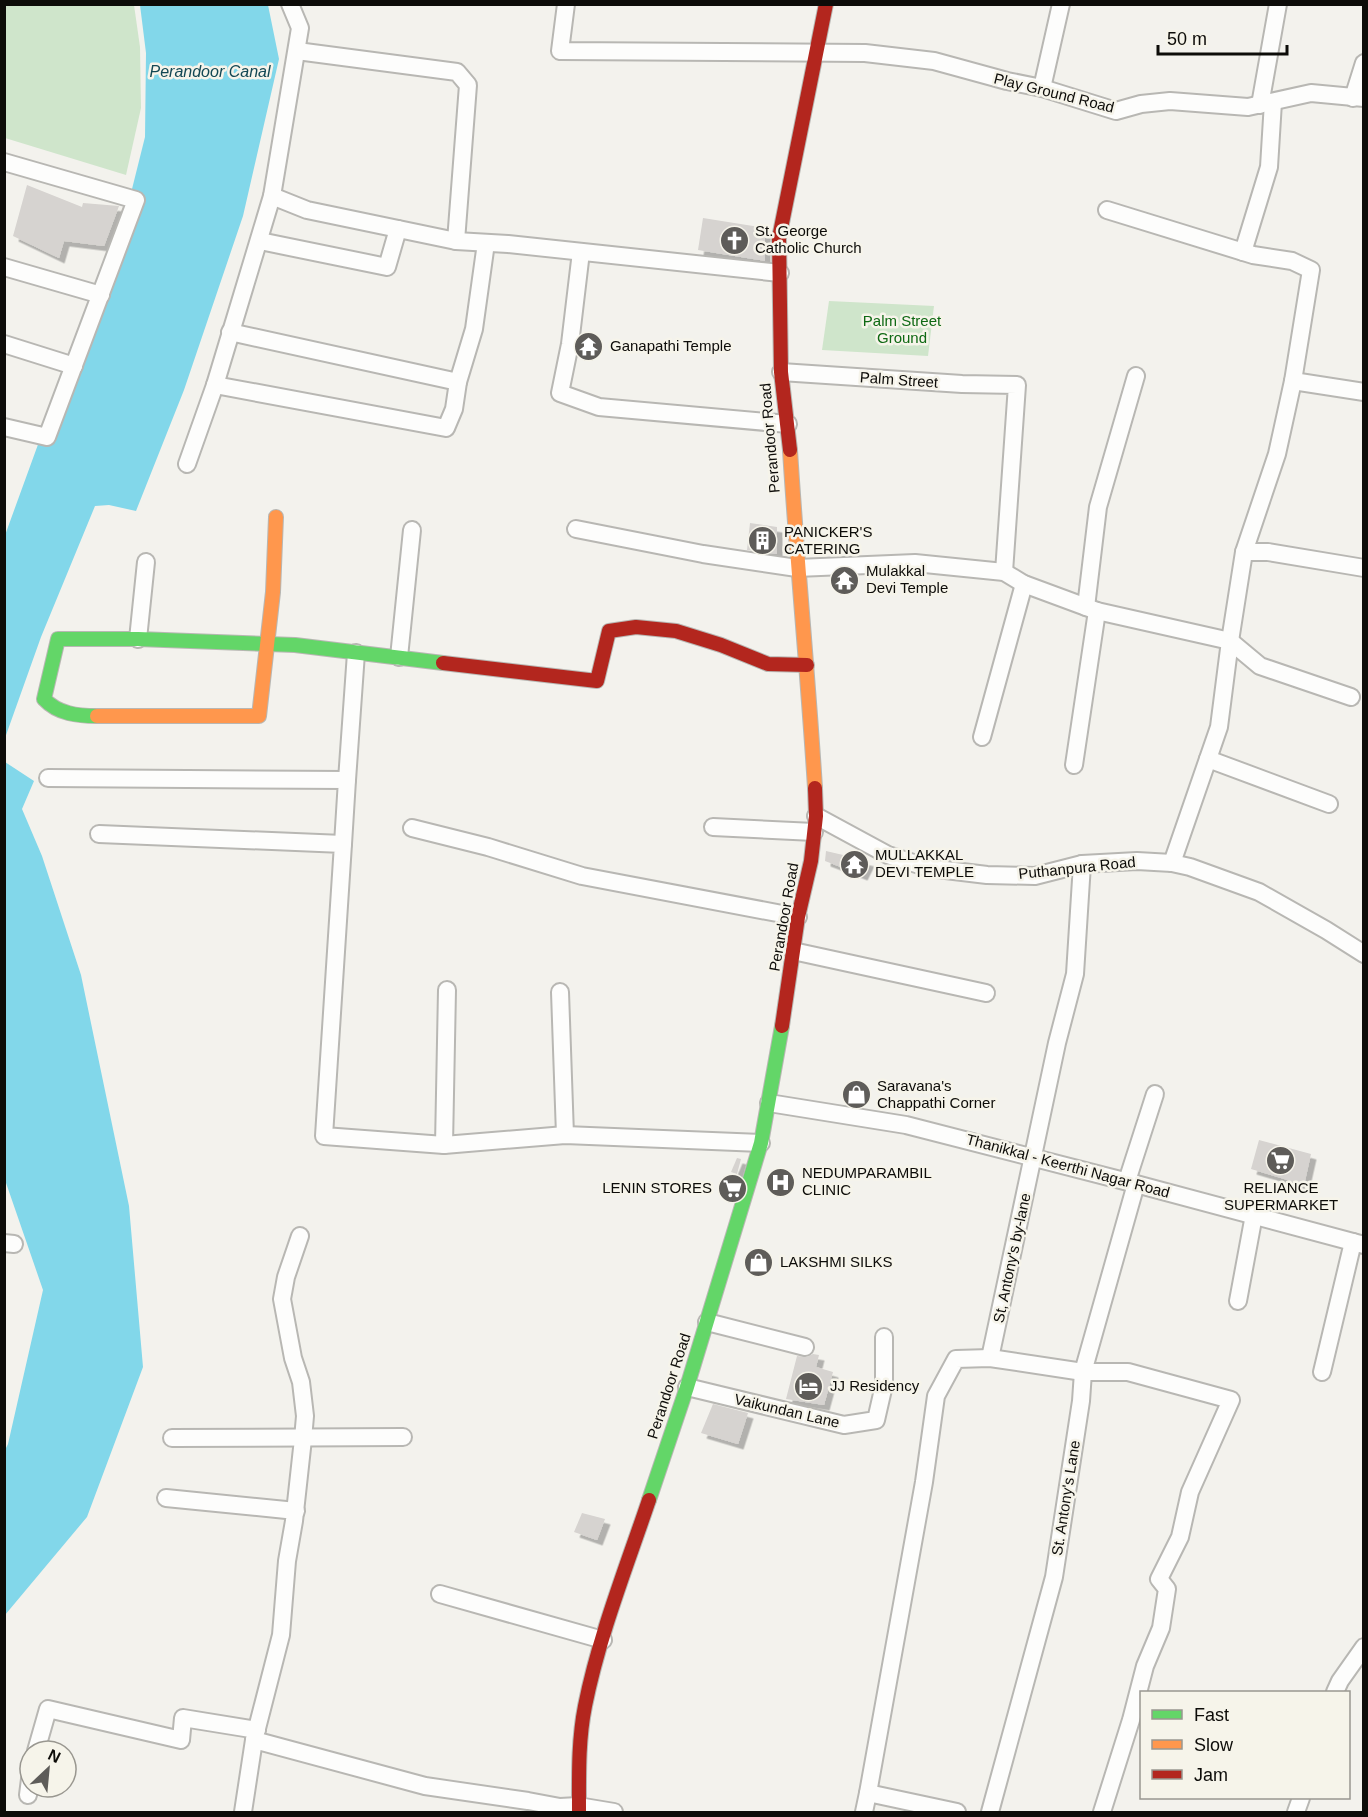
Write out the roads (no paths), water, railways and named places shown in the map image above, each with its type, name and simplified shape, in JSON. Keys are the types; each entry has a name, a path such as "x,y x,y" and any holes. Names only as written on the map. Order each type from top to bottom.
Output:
{"main road":[{"name":"Perandoor Road","path":"579,1809 579,1757 585,1707 603,1640 687,1387 761,1143 798,917 811,861 815,824 807,664 797,568 788,424 781,372 779,238 826,4"},
{"path":"276,517 276,557 268,645 259,716 79,716 52,708 44,699 58,639 138,639 268,645 295,645 597,681 609,631 636,627 676,632 721,645 768,664 807,664"}],"street":[{"path":"187,464 260,241 272,196 300,28 290,4"},
{"name":"Play Ground Road","path":"566,4 560,51 865,53 934,61 1042,88 1116,111 1141,104 1170,101 1248,107 1311,93 1358,98"},
{"path":"1042,88 1061,4"},
{"path":"1243,252 1269,167 1266,104 1278,4"},
{"path":"297,51 457,72 468,85 456,241"},
{"path":"1358,98 1364,63"},
{"path":"4,162 136,200 47,437 4,427"},
{"path":"272,196 307,210 456,241 780,273"},
{"path":"1107,210 1243,252 1292,261 1311,270 1293,381 1277,454 1244,552 1219,727 1172,863"},
{"path":"260,241 387,267 398,229"},
{"path":"214,385 446,428 454,409 458,382 474,330 486,243"},
{"path":"581,252 570,344 560,393 599,407 788,424"},
{"path":"4,267 101,295"},
{"path":"230,332 458,382"},
{"path":"4,344 74,366"},
{"name":"Palm Street","path":"781,372 962,384 1017,385 1004,572"},
{"path":"1074,765 1092,609 1098,507 1136,376"},
{"path":"1293,381 1364,392"},
{"path":"576,529 703,554 797,568 915,563 1004,572 1024,584 1092,609 1230,641 1260,666 1351,697"},
{"path":"399,657 412,530"},
{"path":"1244,552 1268,552 1364,568"},
{"path":"138,639 146,562"},
{"path":"982,737 1024,584"},
{"path":"356,653 324,1136 444,1145 565,1135 761,1143"},
{"path":"1208,759 1329,804"},
{"path":"48,778 347,780"},
{"path":"713,827 815,824"},
{"name":"Puthanpura Road","path":"815,824 888,855 929,868 987,875 1035,876 1082,864 1137,861 1172,863 1190,867 1259,892 1364,954"},
{"path":"412,828 488,847 582,876 798,917"},
{"path":"99,834 343,844"},
{"name":"St, Antony's by-lane","path":"990,1358 1057,1043 1075,974 1082,864"},
{"path":"793,951 986,993"},
{"path":"444,1145 447,990"},
{"path":"560,992 565,1135"},
{"name":"St. Antony's Lane","path":"990,1812 1054,1577 1081,1401 1083,1372 1155,1094"},
{"name":"Thanikkal - Keerthi Nagar Road","path":"769,1103 906,1125 1132,1182 1358,1243"},
{"path":"1238,1301 1254,1215"},
{"path":"243,1812 256,1735 281,1635 287,1561 296,1511 305,1416 301,1382 293,1358 282,1299 286,1277 300,1236"},
{"path":"1322,1372 1358,1243"},
{"path":"707,1322 805,1347"},
{"name":"Vaikundan Lane","path":"687,1387 844,1425 876,1420 884,1385 884,1338"},
{"path":"864,1812 924,1482 936,1396 956,1359 990,1358 1083,1372 1128,1372 1231,1400 1190,1492 1180,1537 1159,1579 1167,1589 1161,1628 1145,1666 1131,1720 1102,1812"},
{"path":"172,1438 403,1437"},
{"path":"166,1498 296,1511"},
{"path":"440,1594 603,1640"},
{"path":"1335,1691 1340,1681 1361,1656"},
{"path":"39,1739 48,1709 181,1740 183,1718 256,1735 425,1786 560,1807 614,1812"},
{"path":"868,1793 957,1812"}],"water":[{"name":"Perandoor Canal","path":"140,5 268,5 279,59 243,216 184,390 136,511 109,505 95,506 41,637 5,738 4,538 48,417 121,233 145,137 146,53"},
{"path":"5,762 34,781 22,809 42,856 81,975 129,1206 143,1367 87,1517 5,1615 5,1450 43,1290 5,1180"}],"place":[{"name":"St. George Catholic Church","path":"734,240"},
{"name":"Ganapathi Temple","path":"589,346"},
{"name":"PANICKER'S CATERING","path":"763,541"},
{"name":"Mulakkal Devi Temple","path":"845,580"},
{"name":"MULLAKKAL DEVI TEMPLE","path":"854,864"},
{"name":"Saravana's Chappathi Corner","path":"856,1095"},
{"name":"RELIANCE SUPERMARKET","path":"1281,1161"},
{"name":"NEDUMPARAMBIL CLINIC","path":"781,1182"},
{"name":"LENIN STORES","path":"733,1188"},
{"name":"LAKSHMI SILKS","path":"759,1262"},
{"name":"JJ Residency","path":"809,1386"}],"park label":[{"name":"Palm Street Ground","path":"902,330"}]}
